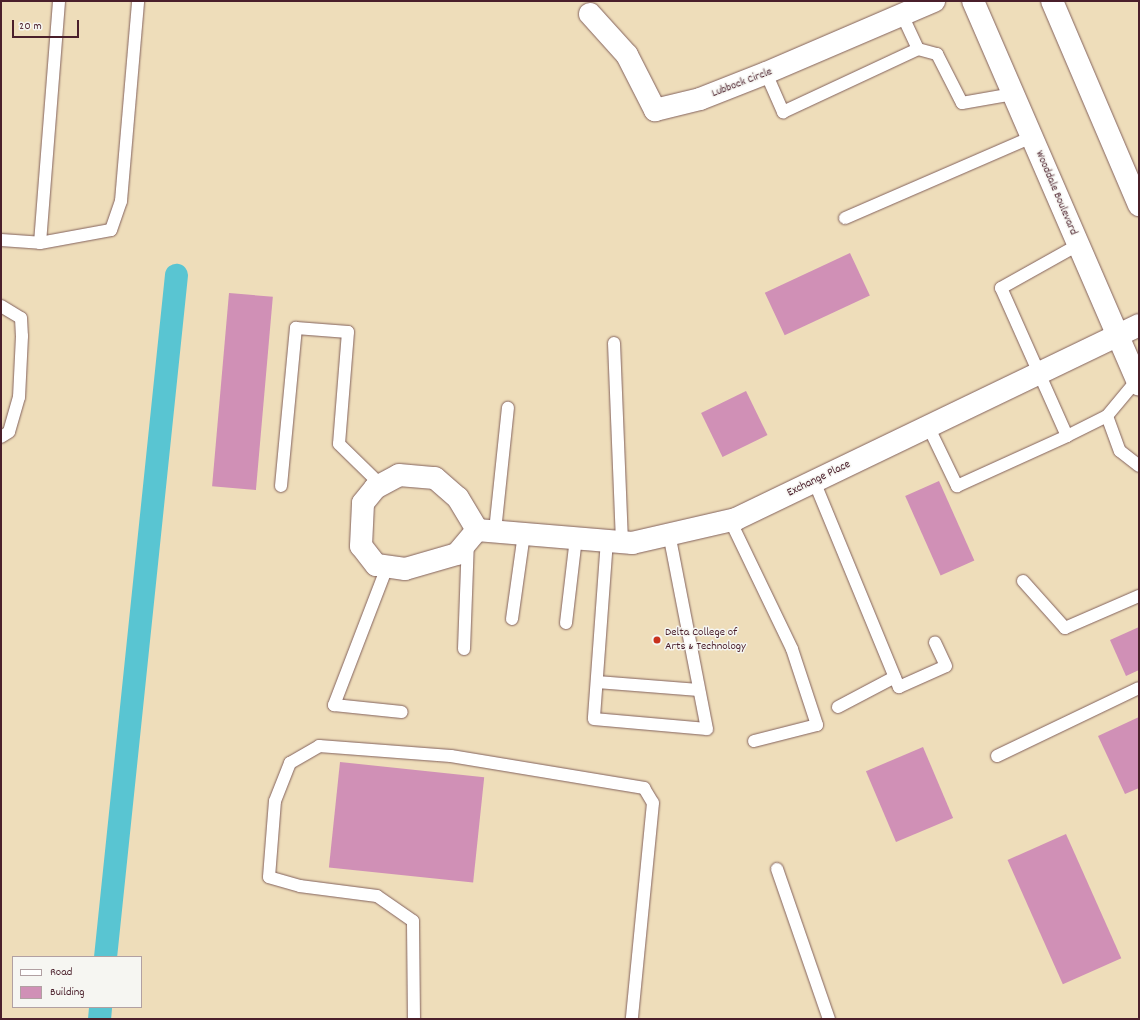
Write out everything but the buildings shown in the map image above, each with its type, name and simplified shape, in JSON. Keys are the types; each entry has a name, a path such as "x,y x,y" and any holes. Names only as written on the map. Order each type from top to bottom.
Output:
{"street":[{"name":"Lubbock Circle","path":"590,14 627,55 655,110 700,99 766,73 934,1"},
{"name":"Wooddale Boulevard","path":"973,1 1138,382"},
{"path":"1052,1 1134,179 1139,205"},
{"name":"Exchange Place","path":"480,534 524,534 614,541 669,534 730,520 1139,325"},
{"path":"399,475 435,478 458,498 480,534 457,554 405,569 376,565 361,546 359,529 363,503 382,485 399,475"}],"lane":[{"path":"40,243 59,1"},
{"path":"1,240 40,243 110,230 121,201 138,1"},
{"path":"902,15 918,49"},
{"path":"766,73 783,112 918,49 937,54 962,103 1013,94"},
{"path":"845,218 1032,137"},
{"path":"1067,436 1042,372 1001,288 1078,245"},
{"path":"1,306 21,318 22,336 18,397 9,432 1,437"},
{"path":"281,486 296,328 348,332 339,444 382,485"},
{"path":"614,343 614,541 594,719 707,729 669,534"},
{"path":"928,426 957,486 1067,436 1107,416 1138,382"},
{"path":"464,649 480,534 508,408"},
{"path":"1107,416 1120,451 1139,466"},
{"path":"814,481 900,687 946,666 935,642"},
{"path":"730,520 792,648 817,725 754,741"},
{"path":"512,619 524,534"},
{"path":"566,623 576,538"},
{"path":"387,567 334,705 402,712"},
{"path":"1023,581 1065,628 1139,596"},
{"path":"838,707 895,677"},
{"path":"597,682 699,690"},
{"path":"997,756 1139,688"},
{"path":"414,1019 413,921 377,896 300,886 269,877 276,801 290,763 319,746 451,756 644,788 653,803 632,1019"},
{"path":"777,868 829,1019"}],"waterway":[{"path":"105,956 176,275"},
{"path":"99,1019 100,1008"}],"place":[{"name":"Delta College of Arts & Technology","path":"657,640"}]}
